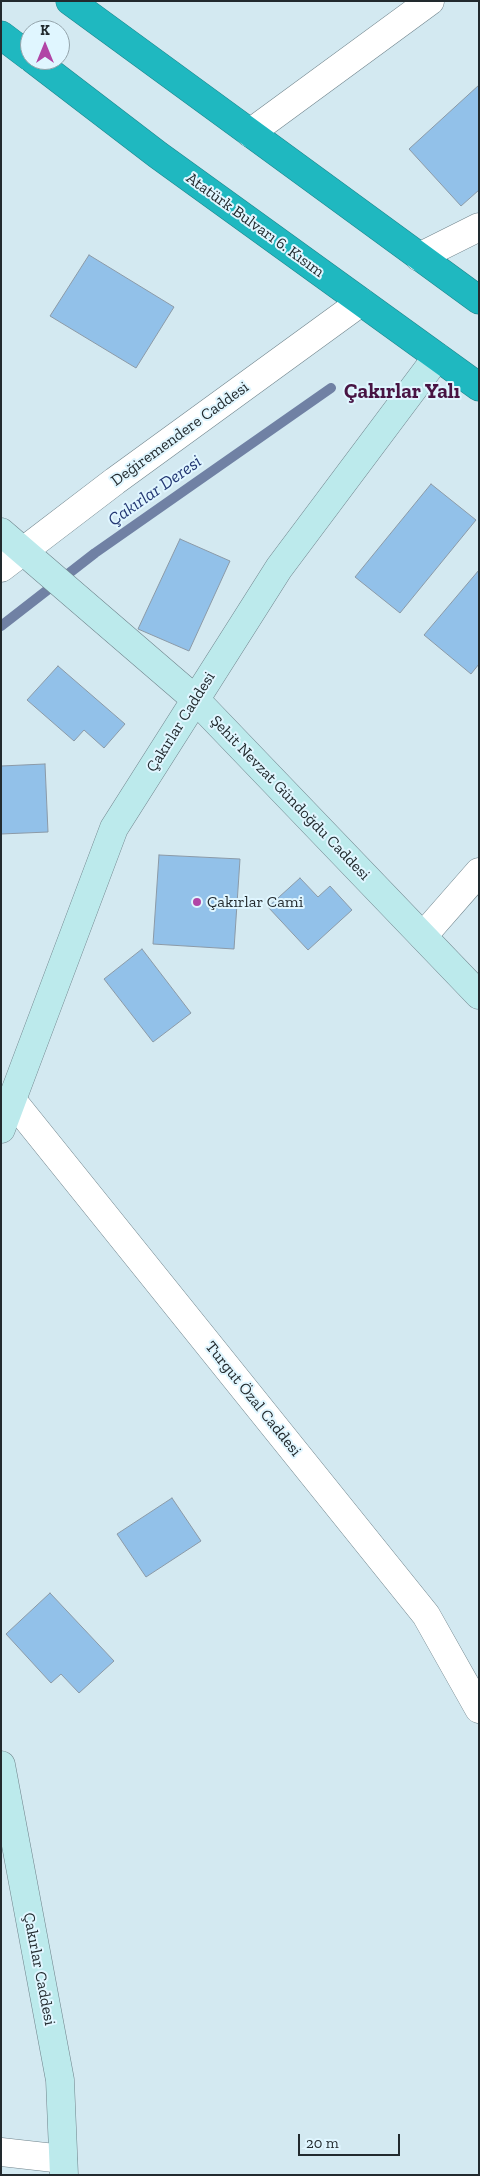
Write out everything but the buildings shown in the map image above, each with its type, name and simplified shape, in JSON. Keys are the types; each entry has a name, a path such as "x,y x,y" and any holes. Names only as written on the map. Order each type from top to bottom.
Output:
{"highway":[{"path":"70,1 479,300"},
{"path":"1,36 20,50"},
{"name":"Atatürk Bulvarı 6. Kısım","path":"47,70 166,161 479,388"}],"street":[{"path":"250,133 430,1"},
{"path":"419,257 479,227"},
{"name":"Değiremendere Caddesi","path":"1,568 32,558 115,481 361,302"},
{"name":"Çakırlar Caddesi","path":"1,1129 114,828 279,568 436,357"},
{"name":"Şehit Nevzat Gündoğdu Caddesi","path":"1,532 195,699 479,995"},
{"path":"423,936 479,872"},
{"name":"Turgut Özal Caddesi","path":"12,1100 426,1614 479,1709"},
{"name":"Çakırlar Caddesi","path":"1,1765 60,2080 64,2167"},
{"path":"1,2152 64,2167"}],"waterway":[{"name":"Çakırlar Deresi","path":"1,626 95,553 331,388"}],"place":[{"name":"Çakırlar Cami","path":"197,902"}],"district":[{"name":"Çakırlar Yalı","path":"402,392"}]}
